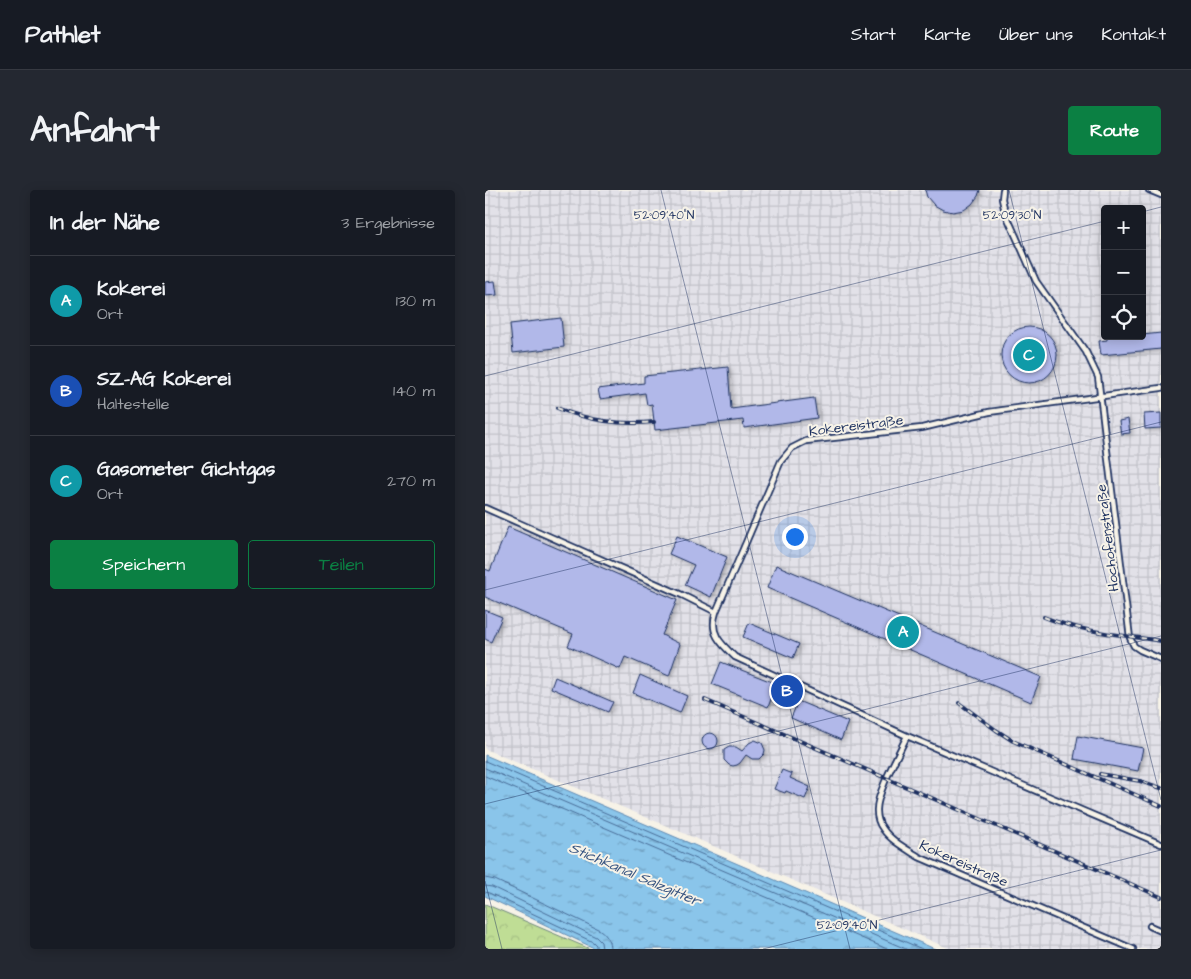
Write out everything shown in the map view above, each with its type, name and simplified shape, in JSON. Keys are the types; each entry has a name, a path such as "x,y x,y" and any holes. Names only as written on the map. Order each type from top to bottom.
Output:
{"lane":[{"name":"Hochofenstraße","path":"1003,190 1002,199 1005,212 1036,281 1086,352 1098,377 1130,638 1134,646 1161,659"},
{"path":"1149,190 1161,195"},
{"path":"1101,396 1161,388"},
{"name":"Kokereistraße","path":"1101,396 989,412 922,428 806,442 793,448 781,461 716,612 713,621 714,630 724,647 735,657 907,736 1161,844"},
{"path":"485,508 716,612"},
{"name":"Kokereistraße","path":"907,736 879,797 877,810 883,830 919,857 1133,949"},
{"path":"1150,926 1161,931"}],"shaded area":[{"path":"485,190 1161,190 1161,949 950,949 485,749"}],"green space":[{"path":"485,904 590,949 485,949"}],"water":[{"name":"Stichkanal Salzgitter","path":"485,755 935,949 596,949 485,896"}],"building":[{"path":"925,190 980,190 972,204 964,210 953,212 943,210 934,205 927,197"},
{"path":"495,281 497,295 485,296 485,282"},
{"path":"561,318 564,347 513,353 510,324"},
{"path":"1029,327 1040,329 1049,335 1055,344 1057,355 1055,366 1049,375 1040,381 1029,383 1018,381 1009,375 1003,366 1001,355 1003,344 1009,335 1018,329"},
{"path":"1161,333 1161,349 1101,355 1099,341 1146,340 1146,335"},
{"path":"728,367 731,409 814,398 817,418 744,428 743,420 655,430 652,404 647,405 645,393 600,399 598,389 644,383 644,376"},
{"path":"1161,413 1161,428 1145,429 1144,414"},
{"path":"1128,419 1130,433 1121,434 1119,421"},
{"path":"508,527 677,600 662,635 680,644 669,676 625,657 620,669 568,646 573,634 485,597 485,569 490,571"},
{"path":"677,536 727,557 711,597 685,585 694,565 669,554"},
{"path":"776,565 1041,677 1031,702 767,588"},
{"path":"485,610 502,617 491,642 485,639"},
{"path":"749,623 799,644 793,658 743,637"},
{"path":"721,662 777,684 768,707 712,684"},
{"path":"640,675 687,696 680,713 633,693"},
{"path":"555,677 613,702 608,712 551,688"},
{"path":"798,701 848,722 841,740 791,718"},
{"path":"707,733 713,733 718,738 716,747 707,749 702,744 702,738"},
{"path":"1078,736 1143,748 1138,771 1074,759"},
{"path":"755,740 762,743 765,750 759,759 752,759 746,755 740,763 733,766 724,760 724,750 729,747 736,747 742,751 749,743"},
{"path":"782,770 792,774 790,778 810,787 805,799 786,791 785,793 774,789"}],"railway":[{"path":"557,408 605,421 629,423 654,422"},
{"path":"1044,617 1087,630 1161,641"},
{"path":"705,700 1161,897"},
{"path":"959,703 1013,741 1161,806"},
{"path":"1100,774 1140,781 1161,788"}],"place":[{"name":"Gasometer Gichtgas","path":"1029,355"},
{"name":"Kokerei","path":"903,632"},
{"name":"SZ-AG Kokerei","path":"787,691"}]}
